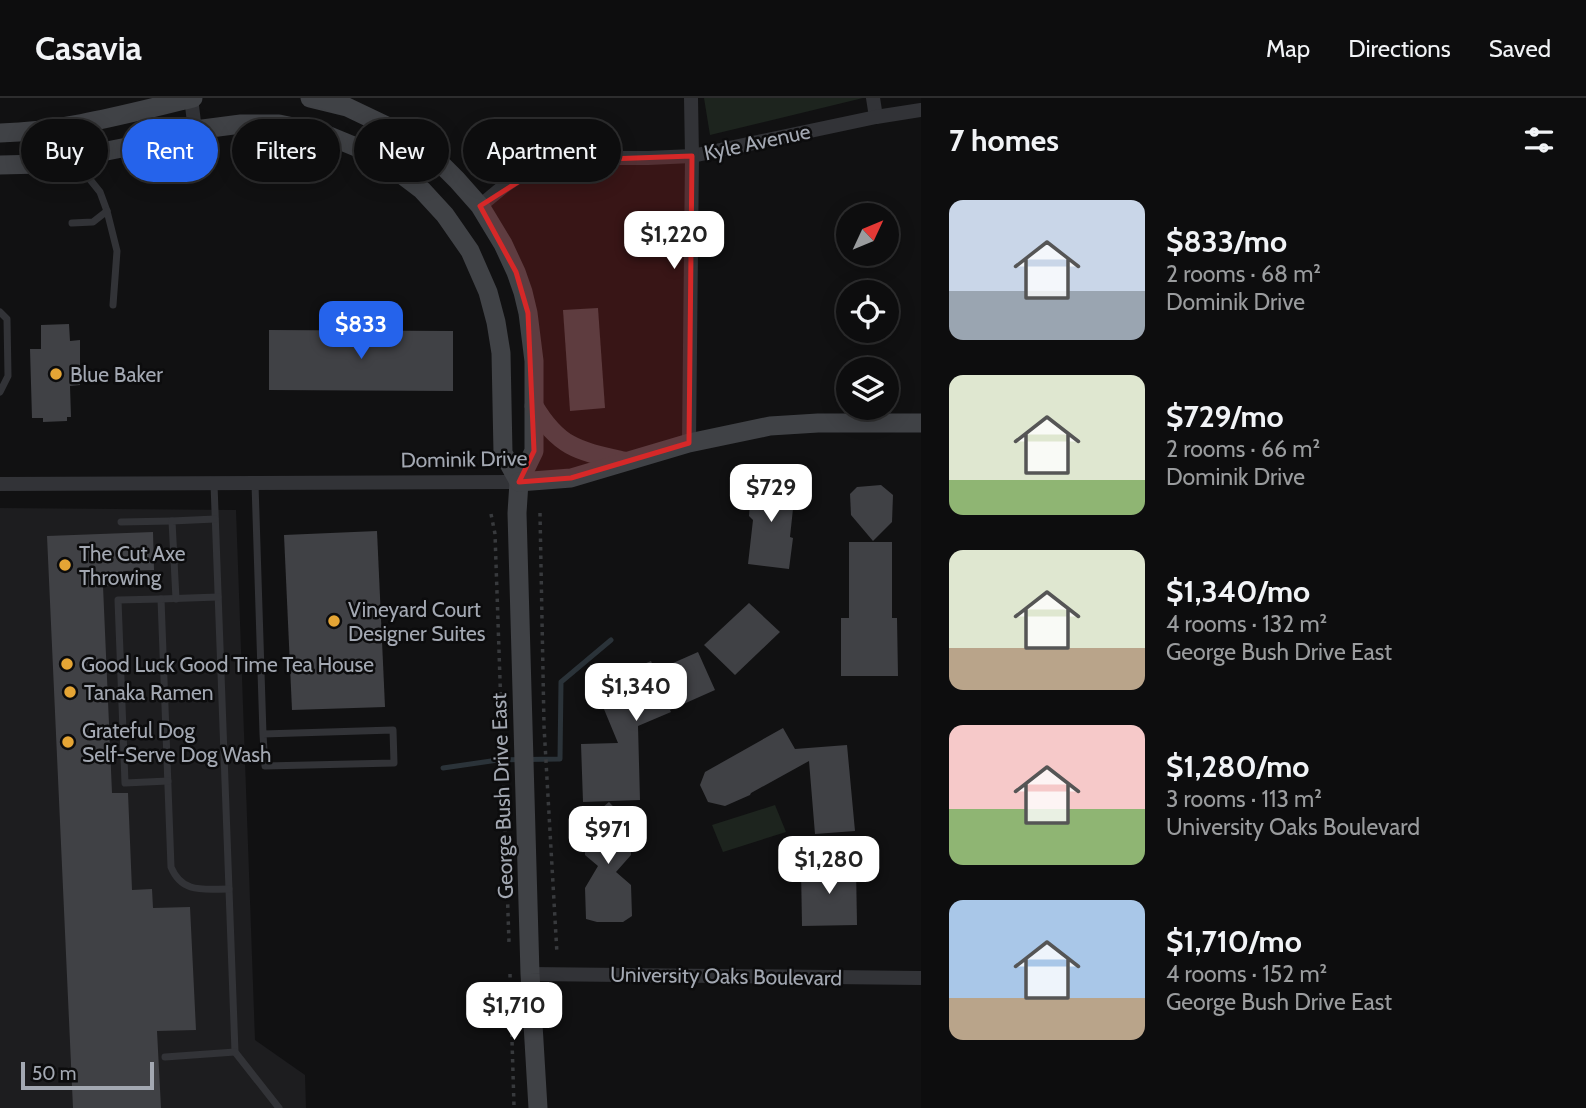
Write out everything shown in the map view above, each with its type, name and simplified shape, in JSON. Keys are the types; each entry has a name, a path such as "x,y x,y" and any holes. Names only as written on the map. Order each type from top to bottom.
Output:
{"street":[{"path":"0,133 63,127 133,114 192,98 194,119"},
{"name":"George Bush Drive East","path":"310,98 347,107 391,128 432,155 480,206 516,272 528,313 534,361 534,451 519,482 517,513 530,974 538,1108"},
{"path":"689,443 691,98"},
{"path":"873,98 876,117"},
{"name":"Kyle Avenue","path":"480,206 511,181 551,161 692,156 921,110"},
{"path":"218,127 279,124 323,133 356,146 389,165 422,190 445,215 470,251 488,292 501,353 503,453 519,482"},
{"path":"0,165 21,164"},
{"path":"534,406 559,439 587,453 625,462"},
{"name":"Dominik Drive","path":"0,484 519,482 572,478 689,443 770,426 921,423"},
{"name":"University Oaks Boulevard","path":"530,974 921,978"}],"lane":[{"path":"92,182 100,192 107,211 117,251 113,305"},
{"path":"72,223 93,222 107,211"},
{"path":"0,312 7,319 8,364 8,376 0,392"},
{"path":"214,483 234,1052 279,1108"},
{"path":"255,483 263,734 265,766 394,763 393,730 263,734"},
{"path":"121,522 215,519"},
{"path":"172,521 176,599"},
{"path":"168,782 125,783 118,600 218,597"},
{"path":"161,599 171,867 176,878 194,889 229,889"},
{"path":"165,1057 234,1052"}],"path":[{"path":"540,513 544,726 557,954"},
{"path":"491,514 495,534 500,724 505,793"}],"highlighted area":[{"path":"692,156 689,443 571,478 519,482 534,451 528,313 516,272 480,206 551,161"}],"shaded area":[{"path":"704,98 863,98 710,135"},
{"path":"0,508 236,510 255,1040 305,1075 306,1108 0,1108"},
{"path":"775,805 786,832 723,852 712,825"}],"building":[{"path":"598,308 605,408 570,411 563,310"},
{"name":"Blue Baker","path":"69,324 70,341 80,340 80,385 70,386 71,417 67,417 67,421 43,422 43,418 32,418 30,349 41,349 41,325"},
{"path":"269,330 453,331 453,391 269,390"},
{"path":"760,480 787,482 795,490 789,569 748,564 753,520 749,516 751,488"},
{"path":"881,485 893,495 892,522 873,541 851,515 850,494 857,487"},
{"name":"Vineyard Court Designer Suites","path":"377,531 385,707 292,710 284,535"},
{"path":"153,532 154,570 123,571 123,585 103,586 112,793 128,793 132,890 152,889 153,908 190,907 196,1030 157,1031 161,1108 73,1108 47,536"},
{"path":"849,542 892,542 892,618 897,618 898,676 841,676 841,618 849,618"},
{"path":"749,603 780,632 735,675 704,645"},
{"path":"698,652 715,690 638,726 640,800 583,802 581,744 618,743 594,685 651,661 655,671"},
{"path":"783,728 795,749 847,745 855,831 815,834 809,761 750,795 725,806 708,802 700,785 705,772"},
{"path":"609,802 631,825 631,855 616,872 631,885 632,916 623,922 597,922 586,919 585,888 598,866 585,855 584,823"},
{"path":"856,867 857,925 802,926 801,868"}],"waterway":[{"path":"443,768 498,760 560,759 561,682 611,640"}],"place":[{"name":"Blue Baker","path":"56,374"},
{"name":"The Cut Axe Throwing","path":"65,565"},
{"name":"Vineyard Court Designer Suites","path":"334,621"},
{"name":"Good Luck Good Time Tea House","path":"67,664"},
{"name":"Tanaka Ramen","path":"70,692"},
{"name":"Grateful Dog Self-Serve Dog Wash","path":"68,742"}]}
